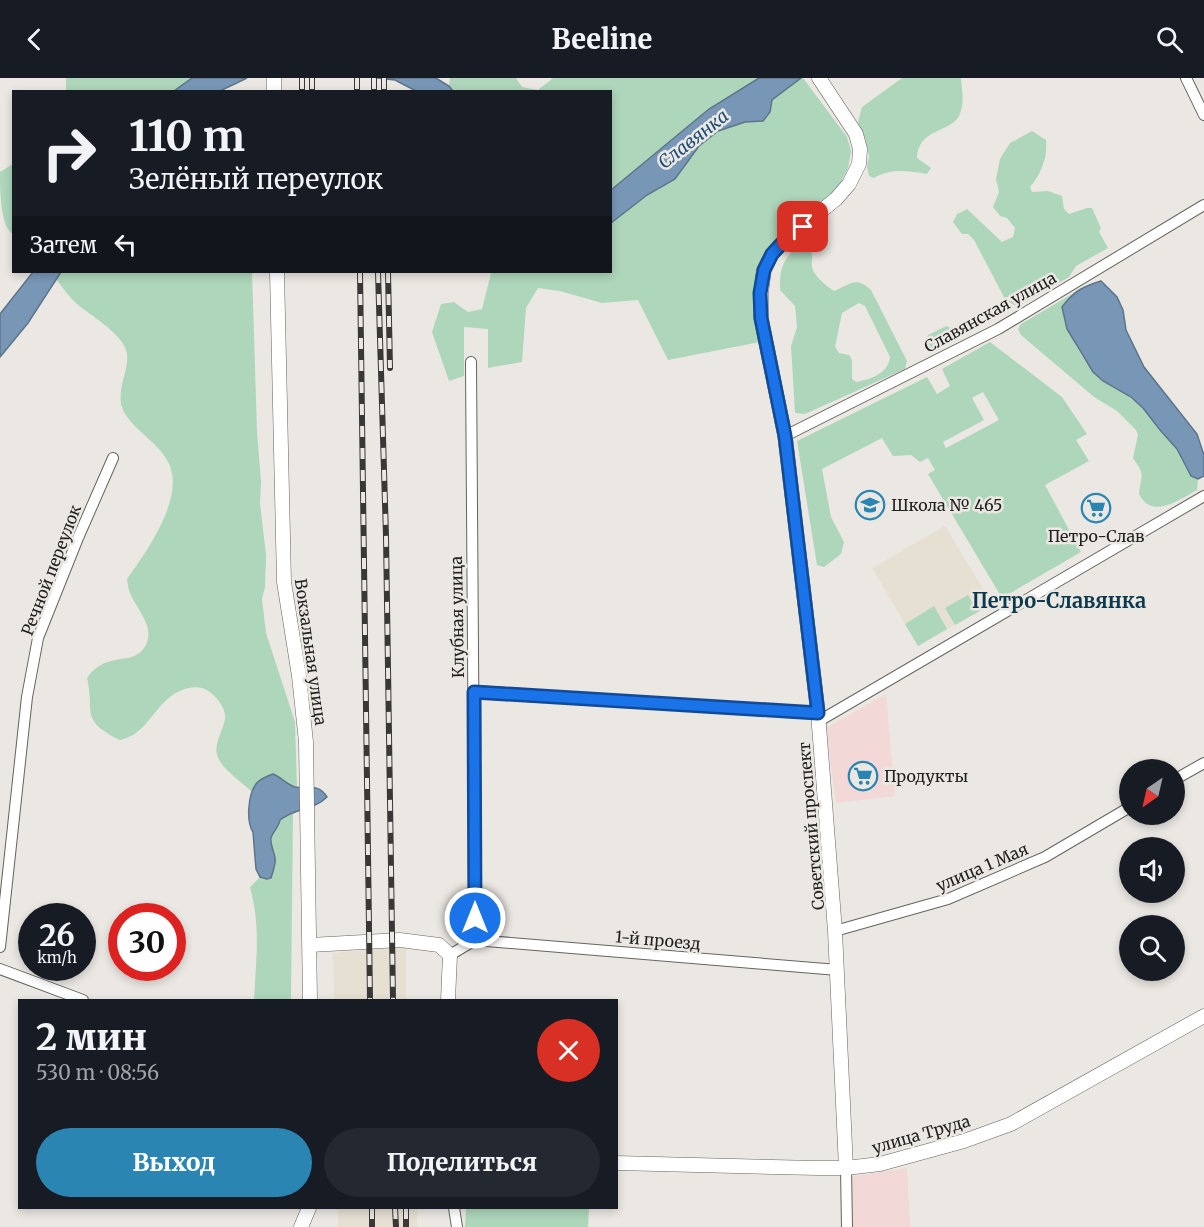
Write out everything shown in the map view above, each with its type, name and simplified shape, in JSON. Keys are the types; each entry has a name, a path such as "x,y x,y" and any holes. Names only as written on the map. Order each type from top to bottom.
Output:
{"street":[{"path":"1186,78 1204,115"},
{"name":"Советский проспект","path":"820,80 856,134 860,149 859,164 849,184 836,199 784,241 772,254 764,270 760,293 761,318 785,436 818,717 838,970 847,1227"},
{"name":"Славянская улица","path":"785,436 998,329 1204,205"},
{"name":"Вокзальная улица","path":"278,273 284,582 303,706 310,999"},
{"name":"Клубная улица","path":"471,362 475,940"},
{"name":"Речной переулок","path":"0,947 27,697 38,638 113,458"},
{"path":"474,692 818,717 1204,496"},
{"path":"1185,774 1204,763"},
{"name":"улица 1 Мая","path":"835,931 948,899 1045,857 1119,813"},
{"path":"450,955 475,940"},
{"name":"1-й проезд","path":"475,940 838,970"},
{"path":"310,945 409,941 439,945 450,955"},
{"path":"448,999 450,955"},
{"path":"0,969 80,999"},
{"name":"улица Труда","path":"618,1163 846,1168 880,1164 964,1141 1011,1124 1204,1016"},
{"path":"303,1225 309,1209"},
{"path":"454,1209 456,1227"}],"shaded area":[{"path":"945,526 992,604 918,646 872,568"},
{"path":"886,694 895,796 836,803 826,728"},
{"path":"406,946 406,999 334,999 333,953"},
{"path":"907,1168 910,1227 851,1227 848,1177"},
{"path":"338,1209 417,1209 417,1227 338,1227"}],"green space":[{"path":"66,78 192,78 177,90 66,90"},
{"path":"450,78 516,78 522,87 538,90 452,90 449,86"},
{"path":"553,78 759,78 709,109 612,189 612,90 538,90"},
{"path":"803,78 847,137 851,151 848,168 834,196 774,242 765,253 759,269 754,311 760,342 668,360 638,300 602,303 560,291 538,288 526,308 522,362 488,368 488,329 464,327 464,376 449,381 432,332 441,304 454,302 468,312 482,309 491,273 612,273 612,222 647,195 675,179 699,146 718,131 745,122 763,121 770,112 772,100"},
{"path":"902,78 961,78 963,97 961,111 955,121 928,136 919,148 917,158 931,168 927,174 906,171 893,172 874,178 869,176 867,167 869,156 858,122 862,107"},
{"path":"1032,131 1046,140 1046,152 1043,165 1030,187 1032,192 1048,191 1062,196 1064,209 1069,214 1092,208 1101,228 1099,232 1108,248 1076,266 1069,277 1017,307 1005,299 974,240 968,234 962,234 953,222 957,214 967,209 1002,242 1013,237 1015,228 993,207 999,192 996,179 1000,159 1010,143"},
{"path":"12,165 12,233 5,224 3,216 0,172"},
{"path":"800,243 806,243 812,255 813,270 822,282 834,291 857,282 871,290 907,361 905,369 805,414 795,413 791,346 797,327 795,306 780,290 782,269 786,259","holes":["859,303 865,306 890,357 889,363 882,372 856,382 852,379 852,360 849,355 839,353 835,347 842,313"]},
{"path":"60,273 252,273 260,503 266,555 265,587 262,599 266,633 295,722 297,788 278,776 269,775 256,785 252,792 227,770 219,760 216,750 225,719 224,710 215,696 202,688 188,688 173,695 145,725 133,735 122,740 107,733 94,721 91,714 87,678 103,664 135,656 146,645 147,625 130,593 127,579 162,522 169,505 172,474 163,454 124,412 121,404 121,388 127,357 123,344 112,331 77,304 56,279"},
{"path":"1072,294 1062,307 1073,340 1081,355 1096,375 1137,402 1145,410 1159,430 1175,446 1190,473 1198,479 1197,490 1174,503 1158,507 1144,502 1139,494 1141,472 1133,458 1138,435 1136,430 1117,411 1094,397 1021,335 1018,329 1021,324"},
{"path":"946,326 951,328 955,335 953,340 935,350 929,347 926,340 928,335"},
{"path":"990,342 1062,397 1087,434 1076,440 1089,461 1045,485 1081,552 1002,598 928,474 935,470 928,458 920,462 911,455 893,456 882,438 822,469 831,517 844,542 841,554 824,567 817,565 797,441 927,377 937,394 950,386 942,369","holes":["983,392 999,420 946,448 943,442 984,420 972,398"]},
{"path":"968,595 974,605 988,598 992,604 955,625 945,608"},
{"path":"934,606 947,629 918,646 905,624"},
{"path":"293,811 291,999 254,999 257,930 250,887 260,877 262,879 271,877 275,857 272,837 280,820"},
{"path":"466,1209 589,1209 588,1227 465,1227"}],"water":[{"path":"192,78 247,78 222,90 175,90"},
{"path":"377,78 436,78 452,90 414,90 395,80"},
{"name":"Славянка","path":"759,78 801,78 772,100 770,112 763,121 745,122 718,131 699,146 675,179 647,195 612,222 612,189 709,109"},
{"path":"32,273 60,273 28,323 0,357 0,314"},
{"path":"1101,281 1117,297 1123,310 1126,330 1144,367 1197,434 1204,455 1204,476 1198,479 1191,476 1177,449 1143,408 1131,397 1103,381 1093,372 1067,329 1062,307 1079,290"},
{"path":"273,774 295,787 316,788 324,792 327,797 316,805 292,813 280,820 271,838 275,863 271,878 267,879 260,877 256,869 249,808 256,784"}],"railway":[{"path":"302,78 302,90"},
{"path":"312,78 312,90"},
{"path":"357,78 357,90"},
{"path":"374,78 374,90"},
{"path":"384,78 384,90"},
{"path":"360,273 370,999"},
{"path":"378,273 386,536 393,999"},
{"path":"388,273 390,368"},
{"path":"372,1209 372,1227"},
{"path":"395,1209 396,1227"},
{"path":"406,1209 406,1227"}],"place":[{"name":"Школа № 465","path":"870,505"},
{"name":"Петро-Слав","path":"1096,508"},
{"name":"Продукты","path":"863,776"}],"district":[{"name":"Петро-Славянка","path":"1059,600"}],"route":[{"path":"475,918 474,692 818,713 785,436 761,318 760,293 764,270 772,254 784,241 803,227"}]}
